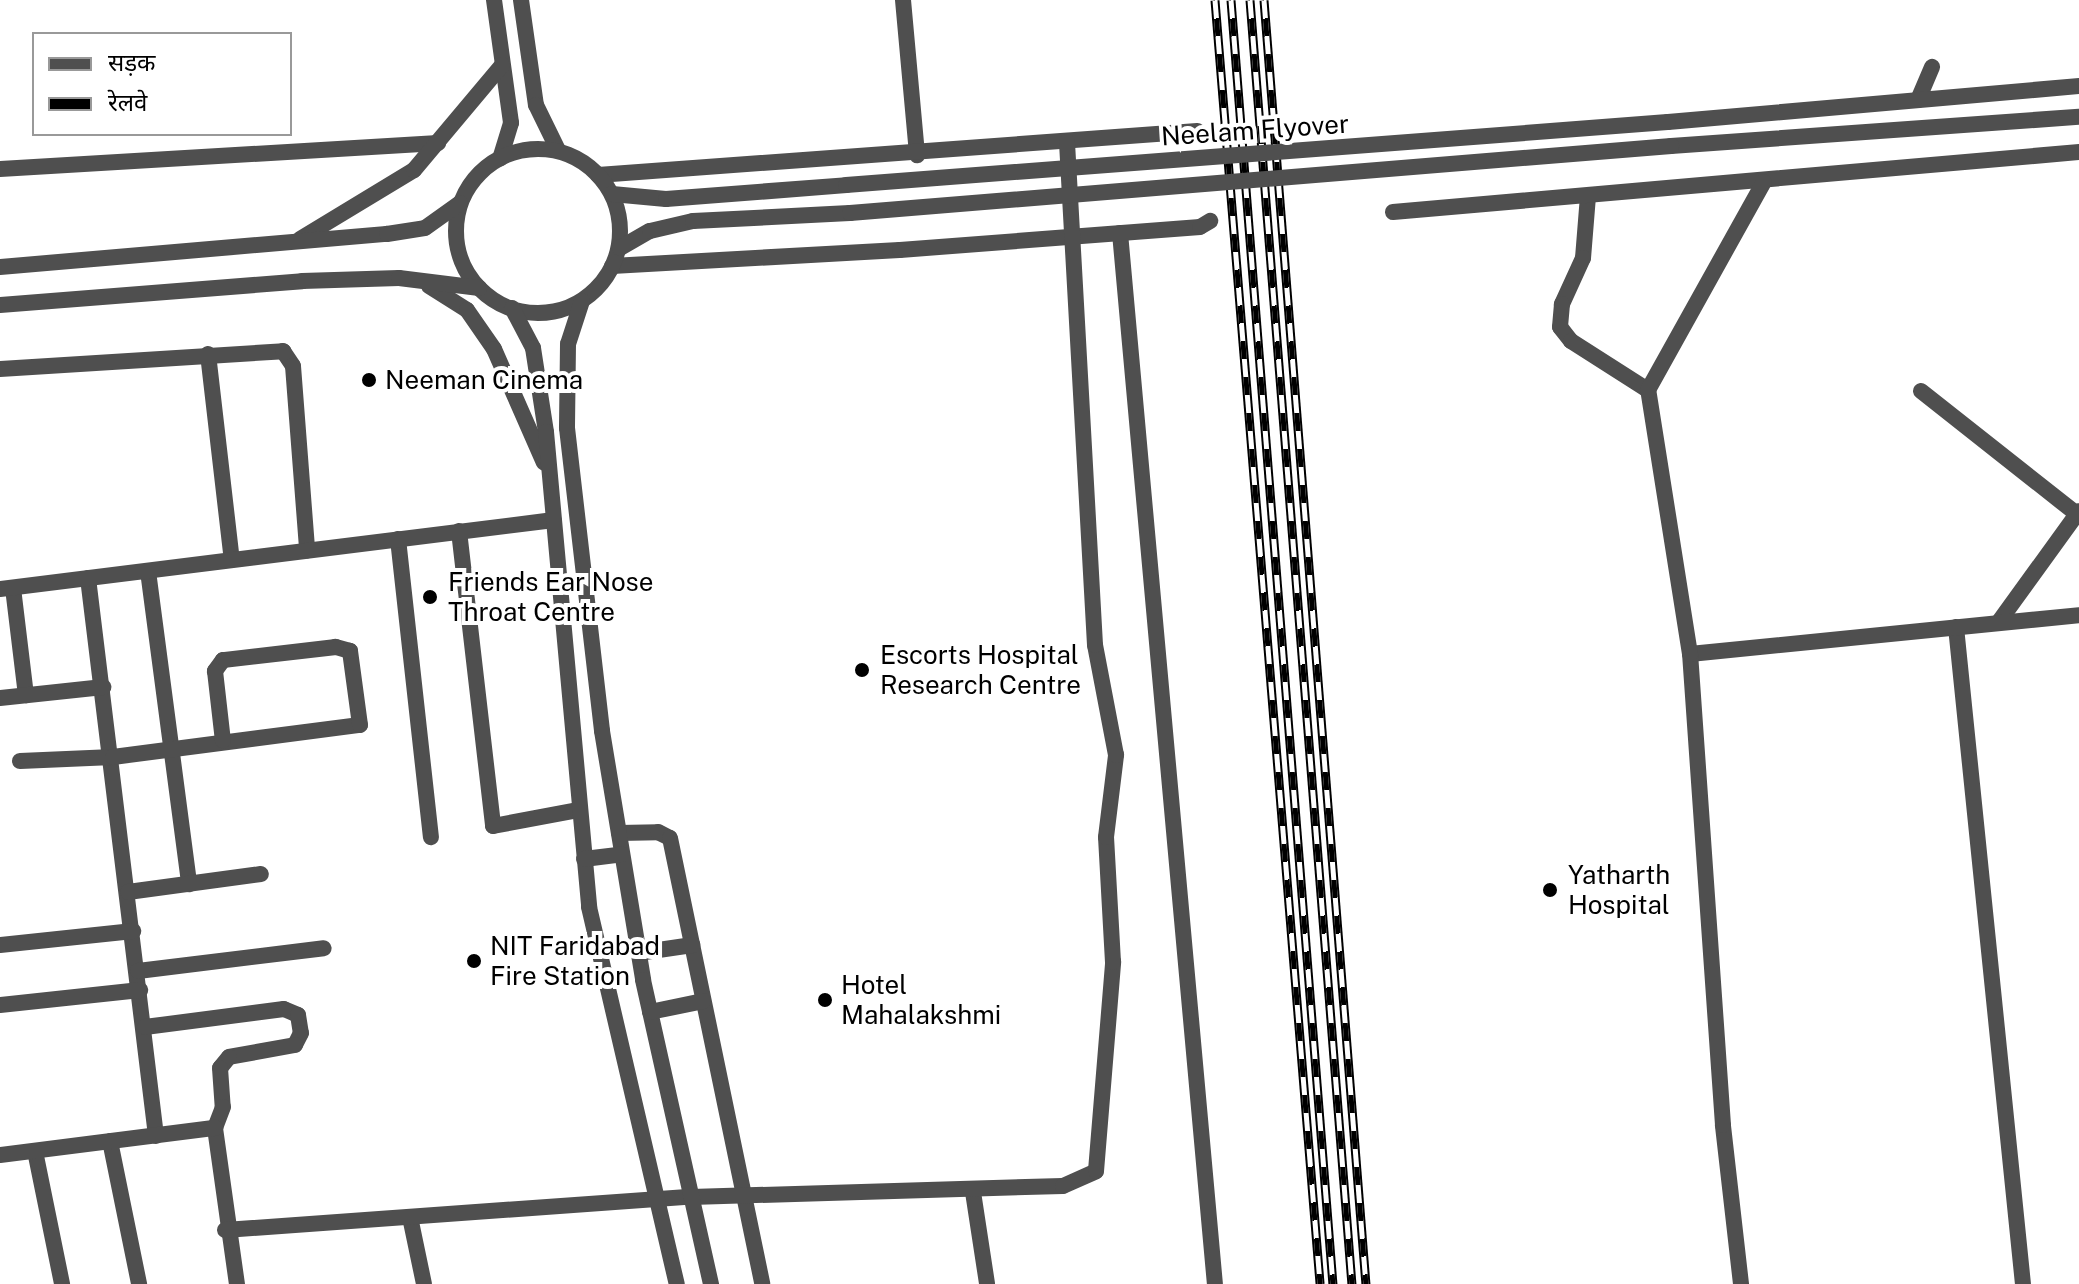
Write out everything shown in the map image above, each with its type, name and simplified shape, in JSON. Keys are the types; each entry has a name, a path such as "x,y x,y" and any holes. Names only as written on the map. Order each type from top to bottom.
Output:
{"street":[{"path":"494,0 511,123 500,158"},
{"path":"521,0 536,105 558,150"},
{"path":"903,0 917,155"},
{"path":"295,242 414,170 502,65"},
{"path":"1918,100 1932,67"},
{"name":"Neelam Flyover","path":"612,194 666,199 1668,122 2079,86"},
{"name":"Neelam Flyover","path":"620,248 650,231 693,221 850,213 1671,146 2079,117"},
{"path":"598,175 917,155 1197,131"},
{"path":"225,1230 691,1197 973,1192 1063,1186 1096,1171 1113,962 1106,837 1116,755 1095,645 1067,142"},
{"path":"0,169 438,143"},
{"path":"479,288 462,264 455,236 460,203 474,178 500,158 526,149 558,150 584,162 598,175 612,194 620,248 612,266 582,301 568,344 567,428 619,833 638,953 711,1284"},
{"path":"1393,212 1764,182 2079,152"},
{"path":"1741,1284 1723,1125 1690,654 1648,390 1764,182"},
{"path":"1588,196 1583,258 1562,304 1560,327 1571,341 1648,390"},
{"path":"0,267 425,228 460,203"},
{"path":"612,266 900,250 1071,233 1200,227 1210,221"},
{"path":"1120,233 1215,1284"},
{"path":"415,279 467,310 494,349 550,479"},
{"path":"0,305 302,281 415,279 479,288 512,308 547,313 582,301"},
{"path":"512,308 533,348 550,479 589,907 677,1284"},
{"path":"0,369 271,349 289,356 307,550"},
{"path":"208,354 232,560"},
{"path":"1921,391 2078,513 1998,623"},
{"path":"26,695 6,589 554,520"},
{"path":"459,531 493,826 578,810"},
{"path":"398,539 431,837"},
{"path":"148,571 189,884"},
{"path":"88,578 113,757 156,1136"},
{"path":"1690,654 2079,615"},
{"path":"1956,627 2023,1284"},
{"path":"20,761 113,757 360,725 350,651 336,647 223,660 215,671 223,741"},
{"path":"0,698 103,687"},
{"path":"619,833 658,832 670,838 762,1284"},
{"path":"584,859 622,854"},
{"path":"128,892 261,874"},
{"path":"0,945 133,931"},
{"path":"638,953 692,945"},
{"path":"138,971 324,948"},
{"path":"0,1005 140,990"},
{"path":"650,1012 703,1001"},
{"path":"145,1027 295,1011 301,1033 295,1045 223,1061 219,1075 222,1114 215,1128 225,1230 237,1284"},
{"path":"0,1155 215,1128"},
{"path":"110,1141 139,1284"},
{"path":"35,1151 62,1284"},
{"path":"973,1192 987,1284"},
{"path":"410,1217 424,1284"}],"railway":[{"path":"1215,0 1320,1284"},
{"path":"1231,0 1333,1284"},
{"path":"1250,0 1352,1284"},
{"path":"1264,0 1366,1284"}],"place":[{"name":"Neeman Cinema","path":"369,380"},
{"name":"Friends Ear Nose Throat Centre","path":"430,597"},
{"name":"Escorts Hospital Research Centre","path":"862,670"},
{"name":"Yatharth Hospital","path":"1550,890"},
{"name":"NIT Faridabad Fire Station","path":"474,961"},
{"name":"Hotel Mahalakshmi","path":"825,1000"}]}
